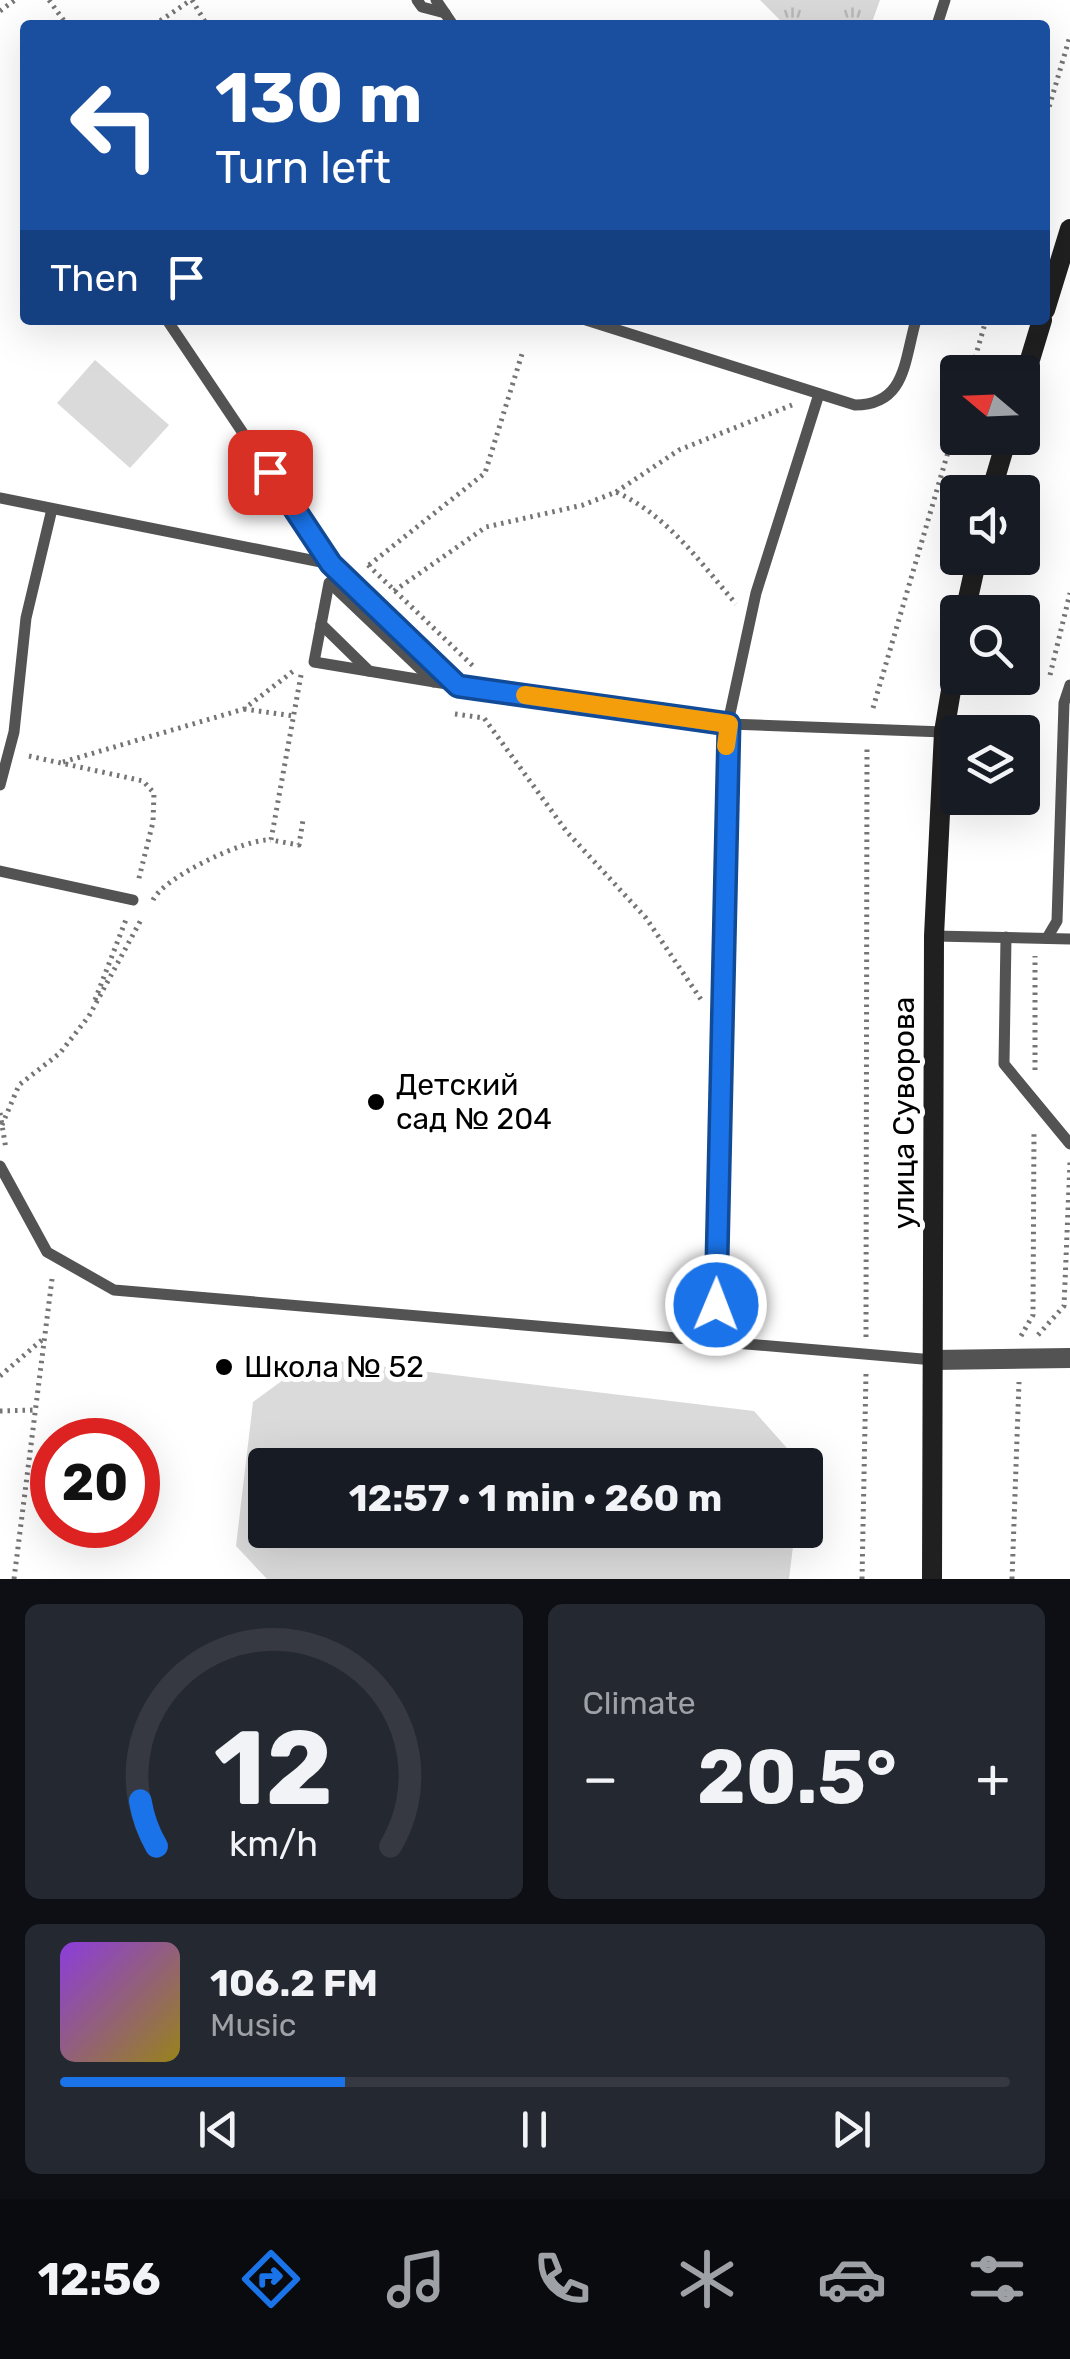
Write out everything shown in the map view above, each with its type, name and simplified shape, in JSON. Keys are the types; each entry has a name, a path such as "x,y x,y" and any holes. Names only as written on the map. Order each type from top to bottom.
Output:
{"main road":[{"path":"1050,294 1070,229"},
{"path":"1031,355 1040,325"},
{"name":"улица Суворова","path":"930,1573 934,936 940,814"}],"street":[{"path":"934,1360 1070,1358"}],"lane":[{"path":"417,0 422,8 445,13"},
{"path":"436,0 450,20"},
{"path":"170,325 334,573 434,682"},
{"path":"602,325 855,405 876,405 896,389 915,325"},
{"path":"715,1345 729,724 756,593 820,394"},
{"path":"0,498 334,573 458,686"},
{"path":"0,785 9,752 26,618 52,508"},
{"path":"334,573 314,662 729,724 940,732"},
{"path":"321,624 370,671"},
{"path":"1041,938 1058,921 1066,754 1064,704 1070,685"},
{"path":"0,871 133,900"},
{"path":"934,936 1070,939"},
{"path":"1006,938 1004,1064 1070,1144"},
{"path":"0,1166 46,1252 114,1290 715,1345 934,1360"}],"path":[{"path":"0,10 15,0"},
{"path":"162,20 192,0"},
{"path":"1050,104 1070,36"},
{"path":"976,355 985,325"},
{"path":"368,566 485,473 522,354"},
{"path":"394,591 486,527 583,504 616,492 679,450 820,394"},
{"path":"862,1579 867,729 947,455"},
{"path":"616,492 640,502 664,522 737,606"},
{"path":"352,562 368,566 473,666 491,669"},
{"path":"1049,685 1070,593"},
{"path":"60,762 244,709 304,663"},
{"path":"244,709 294,716"},
{"path":"455,714 484,718 567,832 646,918 721,1028"},
{"path":"9,752 144,781 154,793 153,822 133,900 88,1016"},
{"path":"271,840 279,798"},
{"path":"2,1125 19,1085 60,1052 88,1016 158,888 256,839 299,845 303,820"},
{"path":"1041,938 1034,1104 1033,1315 1020,1337 1020,1350 1058,1318 1064,1306 1070,1162"},
{"path":"14,1579 55,1257"},
{"path":"0,1376 44,1338"},
{"path":"1012,1579 1020,1359"},
{"path":"0,1411 35,1410"}],"green space":[{"path":"760,0 880,0 873,20 780,20"},
{"path":"95,360 169,425 130,468 57,403"},
{"path":"313,1358 754,1411 787,1448 248,1448 248,1548 793,1548 789,1579 267,1579 236,1546 253,1402"}],"slow traffic":[{"path":"525,695 729,724 726,746"}],"place":[{"name":"Детский сад № 204","path":"376,1102"},
{"name":"Школа № 52","path":"224,1367"}],"route":[{"path":"270,472 331,564 458,686 729,724 716,1305"}]}
